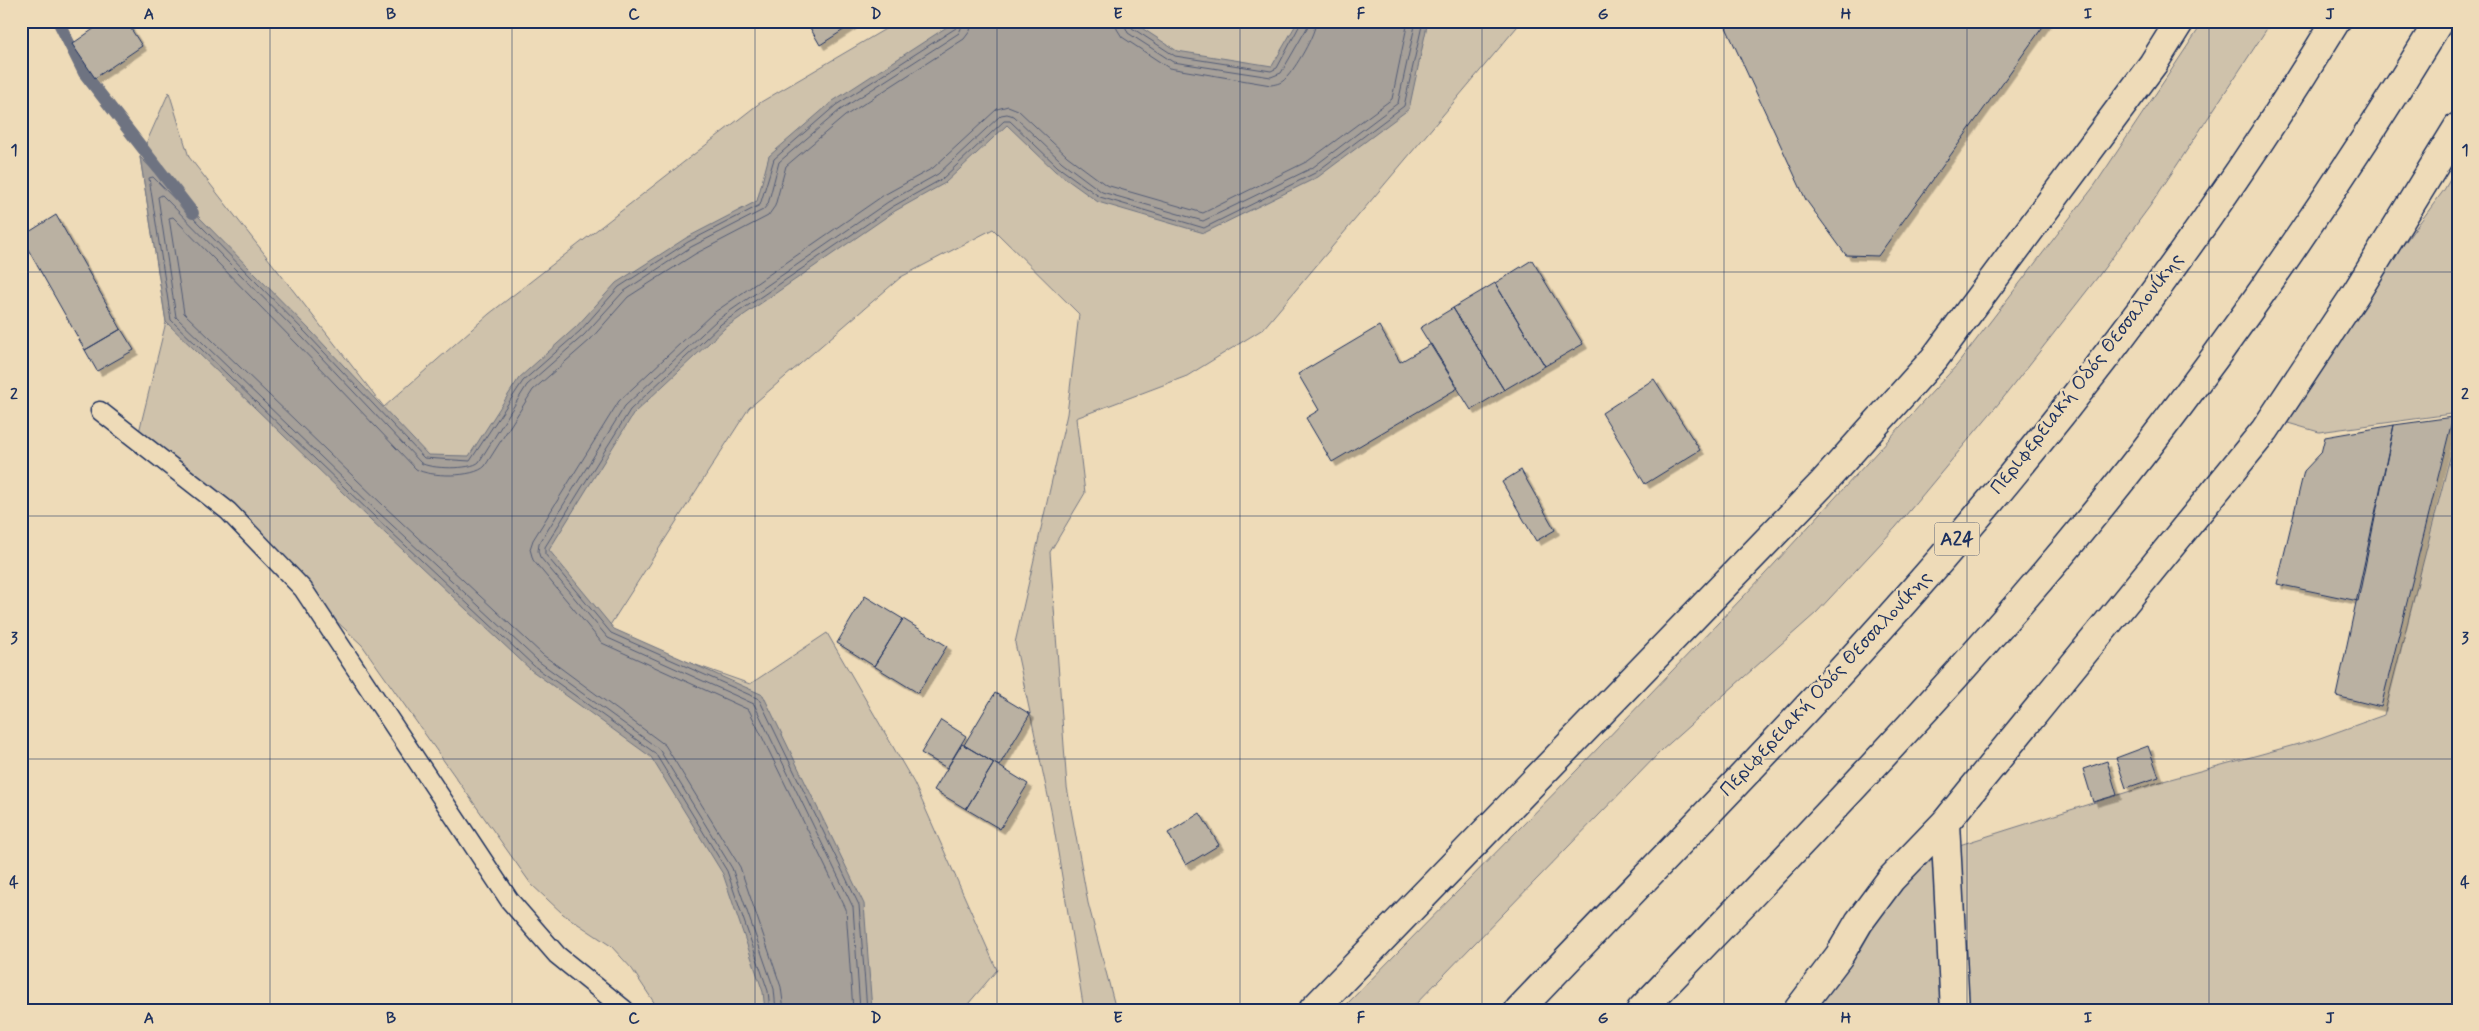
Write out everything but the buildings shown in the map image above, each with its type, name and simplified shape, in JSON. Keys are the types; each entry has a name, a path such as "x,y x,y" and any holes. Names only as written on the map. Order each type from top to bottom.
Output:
{"main road":[{"path":"1313,1010 1821,486 1934,359 2113,119 2180,21"},
{"name":"Περιφερειακή Οδός Θεσσαλονίκης","path":"1519,1010 1803,711 1943,556 2076,394 2204,224 2336,21"},
{"path":"1641,1010 1866,773 2002,622 2145,450 2274,277 2393,96 2439,21"},
{"path":"1798,1010 1839,956 1859,922 1891,879 1945,823 2265,430 2356,293 2458,128"},
{"path":"1945,823 1955,1010"}],"lane":[{"path":"100,411 228,511 303,589 510,900 557,955 625,1010"}],"shaded area":[{"path":"899,21 1522,21 1263,329 1187,376 1076,418 1085,493 1050,552 1067,787 1088,903 1116,1010 1084,1010 1051,810 1015,643 1067,414 1079,314 993,229 901,277 749,408 605,633 750,684 827,633 914,783 997,970 963,1010 659,1010 632,969 611,946 563,914 531,884 362,645 138,436 166,322 140,157 169,92 189,157 384,407 489,314 761,102"},
{"path":"2204,21 2272,21 2150,206 2097,278 2004,397 1896,527 1816,613 1662,750 1410,1010 1341,1010 1577,770 1765,574 1957,365 2095,185"},
{"path":"2458,166 2458,413 2319,432 2281,421 2371,288 2444,190"},
{"path":"2458,426 2458,1010 1815,1010 1861,949 1912,860 2156,783 2320,738 2384,715"}],"water":[{"path":"956,21 1131,21 1177,51 1272,66 1298,21 1428,21 1409,109 1318,177 1204,233 1098,202 1055,171 1007,125 945,183 895,211 725,328 634,413 549,550 614,629 763,695 864,904 872,1010 765,1010 763,992 723,874 651,757 531,670 371,520 166,322 140,157 311,331 428,455 469,456 519,378 576,327 616,283 686,238 757,201 769,156 833,101"}],"waterway":[{"path":"58,21 84,73 193,213"}]}
